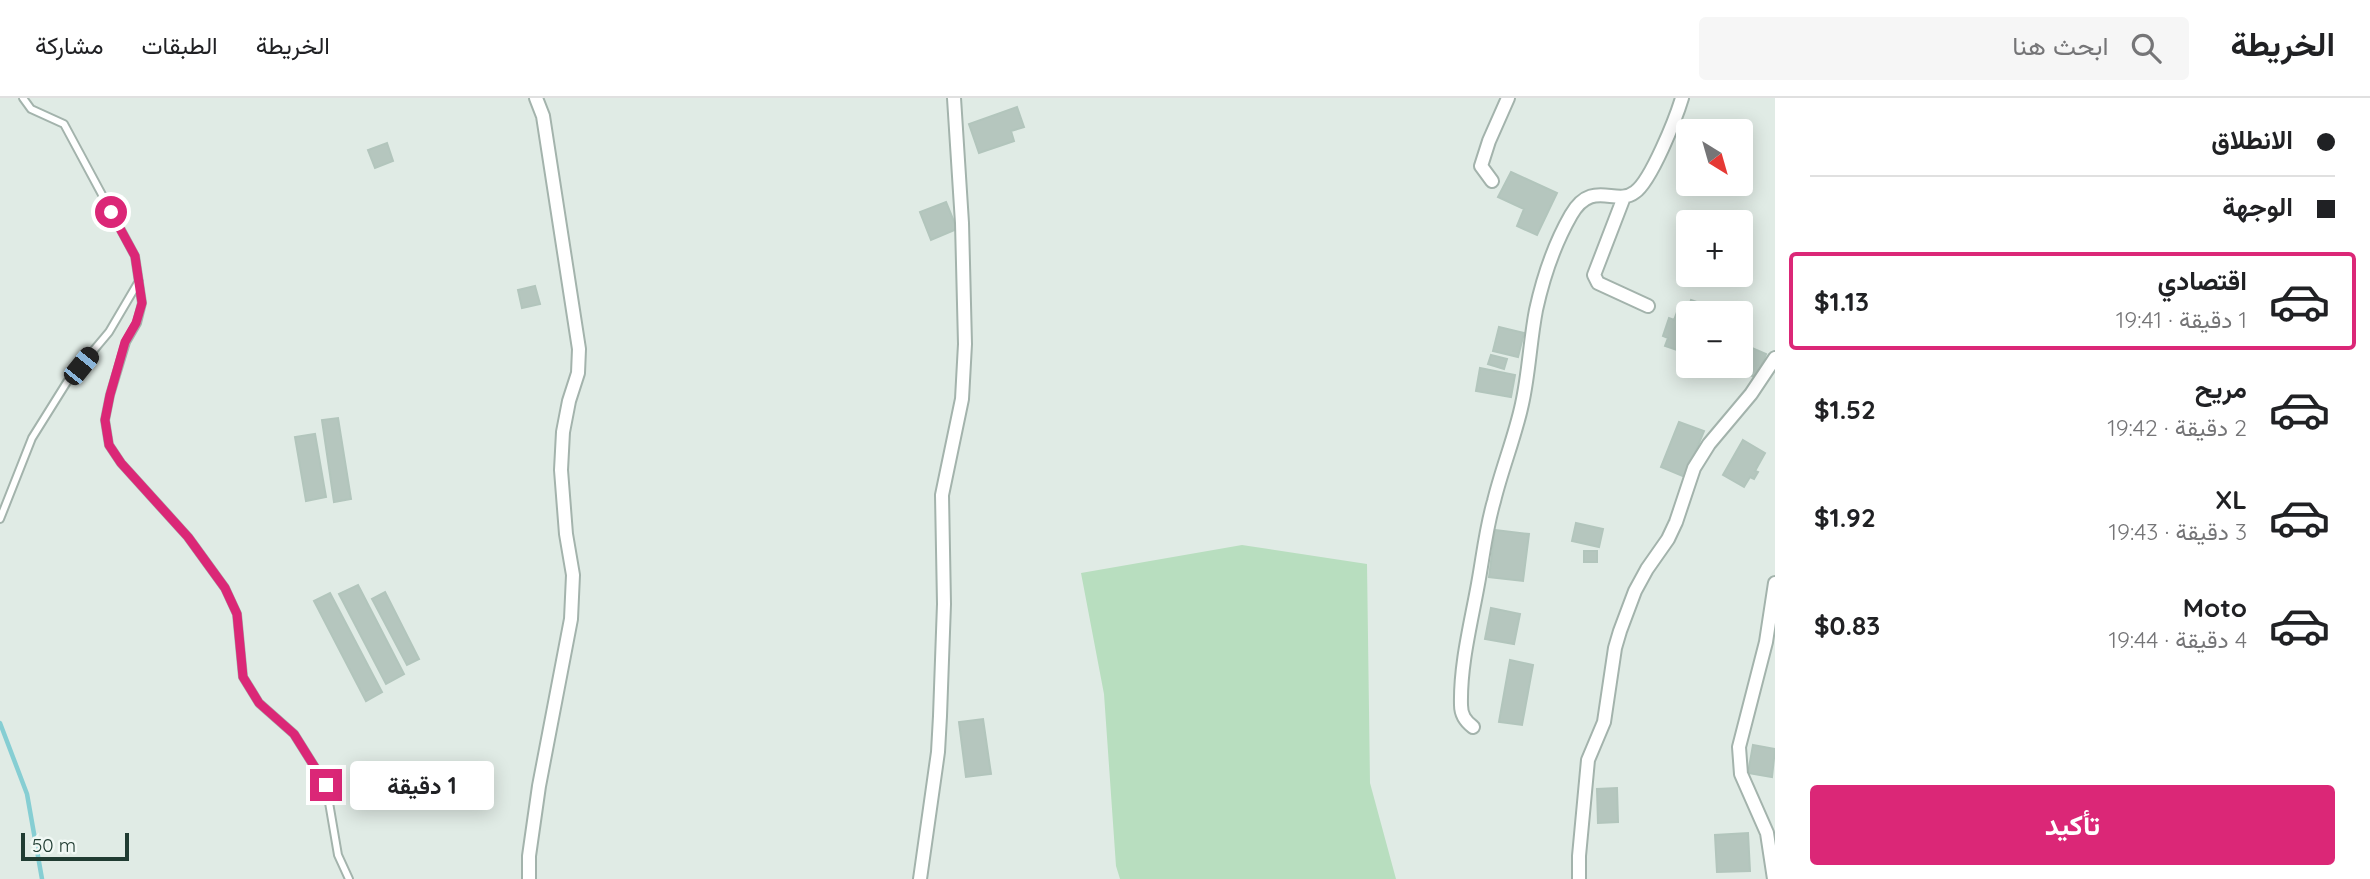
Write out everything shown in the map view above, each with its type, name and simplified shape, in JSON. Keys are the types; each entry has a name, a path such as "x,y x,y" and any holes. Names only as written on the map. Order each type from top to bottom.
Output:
{"street":[{"path":"529,879 529,856 539,786 571,619 573,575 566,534 561,470 562,432 578,373 579,349 543,116 536,98"},
{"path":"920,879 938,752 944,604 942,495 962,399 965,344 962,223 954,98"},
{"path":"1492,181 1481,166 1508,98"},
{"path":"1473,727 1465,721 1460,707 1466,648 1493,504 1522,405 1536,310 1554,250 1572,212 1583,202 1593,195 1624,197 1634,194 1644,183 1674,123 1682,98"},
{"path":"1624,197 1594,275 1598,283 1648,306"},
{"path":"1579,879 1588,760 1604,722 1615,648 1635,591 1668,539 1694,468 1715,435 1751,394 1775,358"},
{"path":"1774,879 1767,833 1741,774 1739,747 1766,642 1775,583"}],"lane":[{"path":"23,98 31,109 64,124 135,256 142,303 136,323 125,342 110,395 105,420 109,445 121,463 188,537 225,588 237,614 243,677 259,703 294,734 326,785 338,855 349,879"},
{"path":"0,519 32,438 67,382 108,332 140,280"}],"green space":[{"path":"1242,545 1367,564 1370,783 1396,879 1120,879 1116,866 1104,694 1081,573"}],"building":[{"path":"1017,107 1024,127 1011,131 1014,141 979,153 969,124"},
{"path":"387,143 393,161 375,168 368,150"},
{"path":"1511,172 1557,193 1537,235 1517,226 1524,209 1498,197"},
{"path":"946,202 957,229 931,240 920,212"},
{"path":"535,286 540,304 522,308 518,290"},
{"path":"1676,315 1676,350 1665,346 1668,338 1663,336 1669,318 1674,320"},
{"path":"1499,327 1524,333 1518,357 1493,351"},
{"path":"1753,348 1766,354 1757,378 1753,376"},
{"path":"1491,355 1507,359 1504,369 1488,364"},
{"path":"1480,368 1515,375 1511,397 1476,391"},
{"path":"338,418 351,499 334,502 322,420"},
{"path":"1679,422 1704,431 1685,477 1661,467"},
{"path":"315,434 326,497 306,501 295,437"},
{"path":"1743,440 1765,453 1755,471 1758,472 1754,479 1750,477 1744,487 1723,475"},
{"path":"1576,523 1603,529 1599,547 1572,541"},
{"path":"1495,530 1529,534 1523,581 1489,577"},
{"path":"1584,551 1597,551 1597,562 1584,562"},
{"path":"358,585 404,674 386,684 339,594"},
{"path":"385,592 419,659 407,665 372,599"},
{"path":"330,593 382,692 366,701 314,601"},
{"path":"1491,608 1520,614 1514,644 1485,639"},
{"path":"1510,660 1533,665 1522,725 1499,722"},
{"path":"983,719 991,774 966,777 959,722"},
{"path":"1753,745 1775,749 1772,777 1748,773"},
{"path":"1617,788 1618,822 1598,823 1597,789"},
{"path":"1748,833 1750,871 1717,872 1715,835"}],"waterway":[{"path":"0,723 27,794 42,879"}],"route":[{"path":"111,212 135,256 142,303 136,323 125,342 110,395 105,420 109,445 121,463 188,537 225,588 237,614 243,677 259,703 294,734 326,785"}]}
